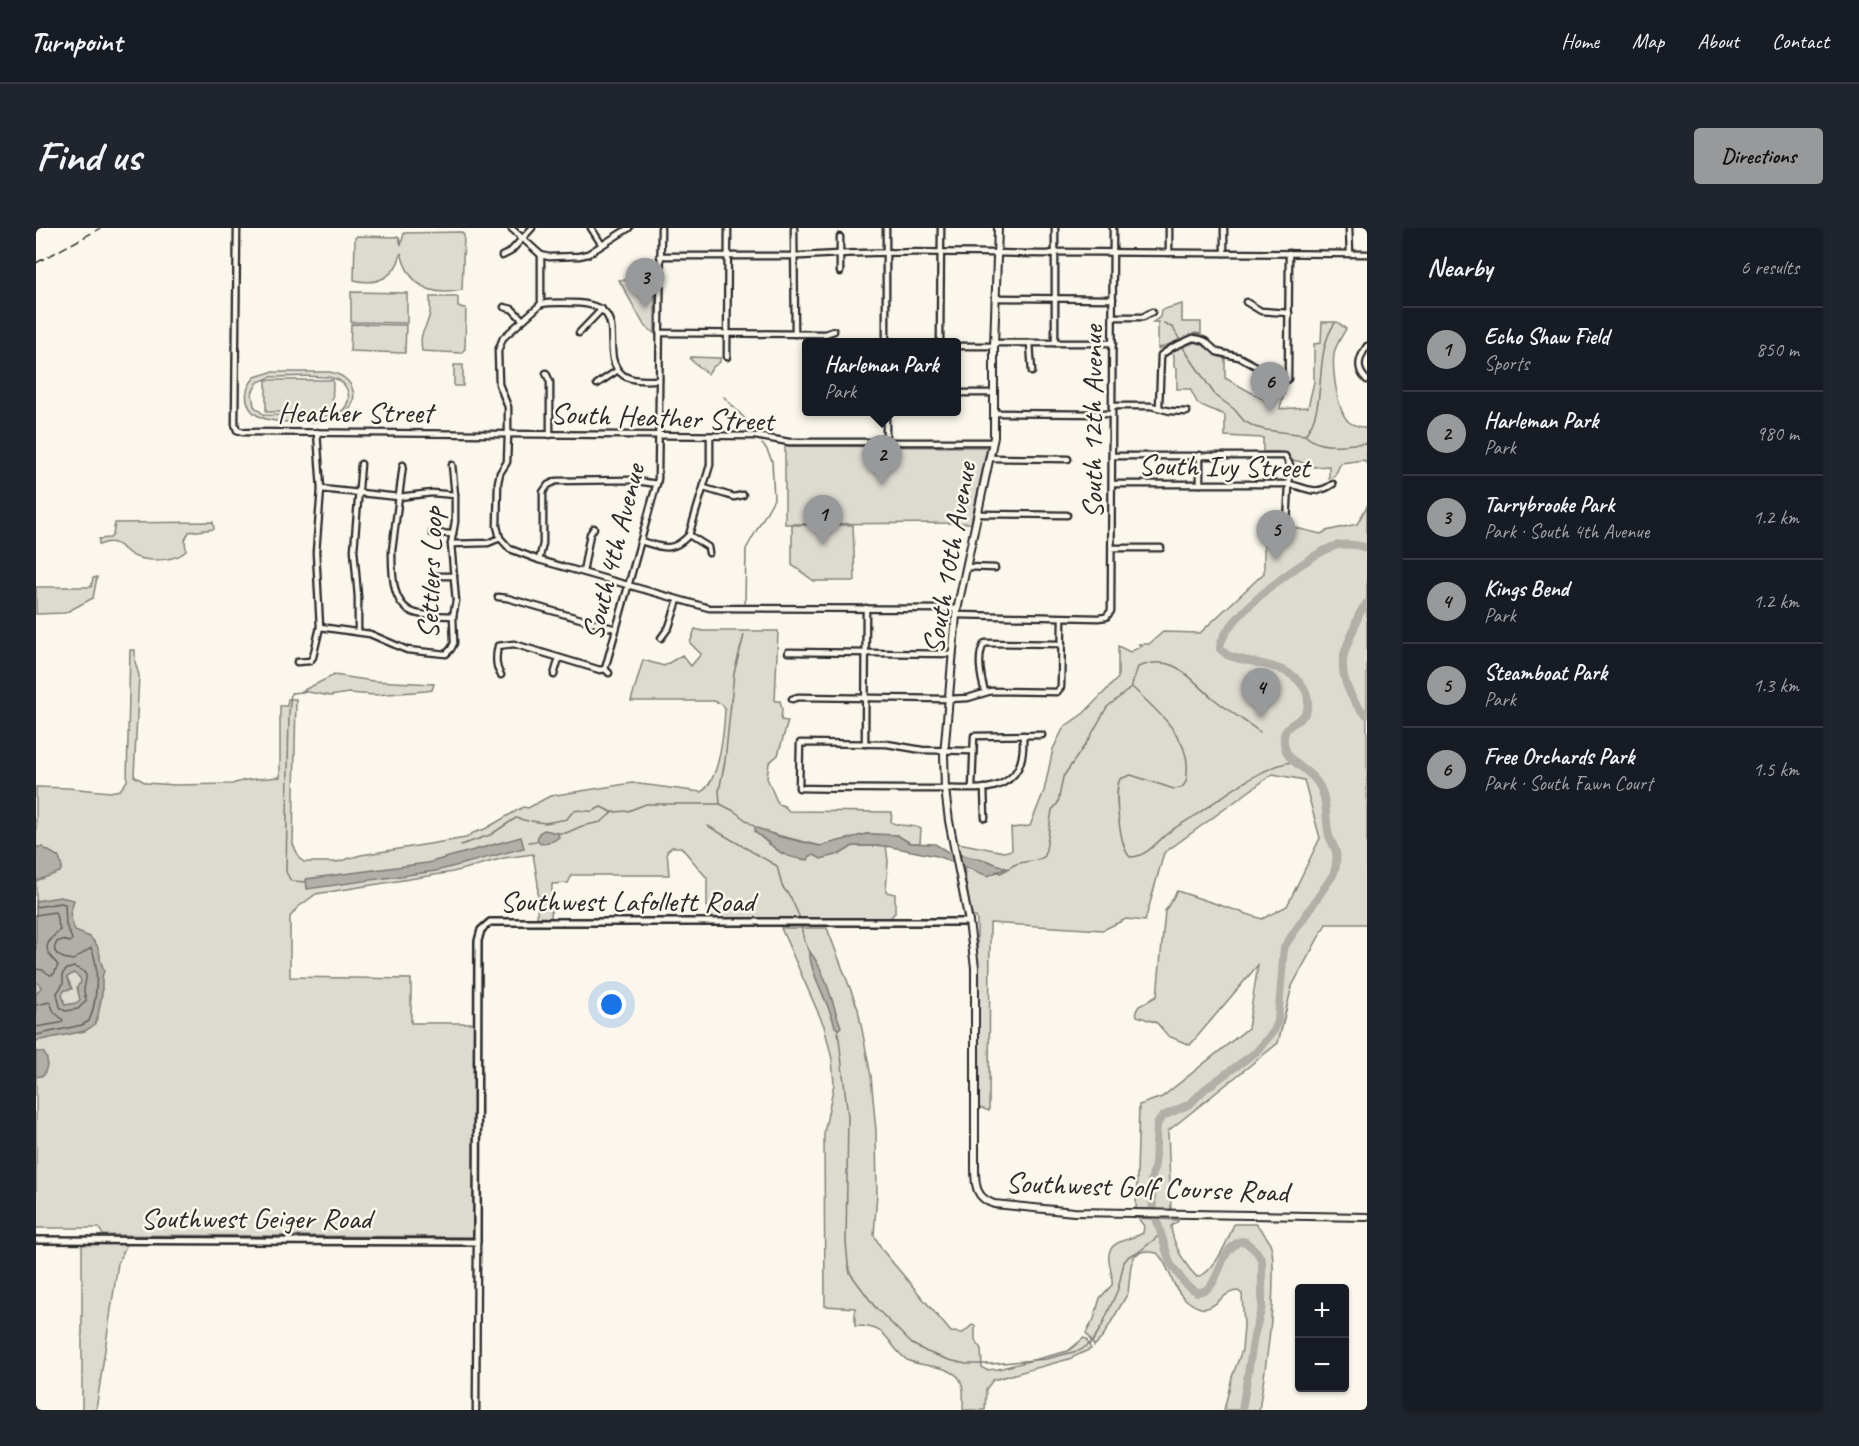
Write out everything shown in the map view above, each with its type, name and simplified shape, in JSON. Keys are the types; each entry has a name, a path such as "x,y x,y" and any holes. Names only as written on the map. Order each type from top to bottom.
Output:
{"main road":[{"name":"South 10th Avenue","path":"944,751 957,612 993,442 998,228"},
{"name":"Southwest Golf Course Road","path":"944,751 945,789 975,967 975,1187 982,1198 994,1204 1074,1212 1367,1217"}],"street":[{"name":"Heather Street","path":"237,228 235,424 237,430 474,435"},
{"path":"511,228 541,255 579,256 588,254 629,228"},
{"path":"502,256 510,252 532,228"},
{"path":"591,228 602,245"},
{"name":"South 4th Avenue","path":"559,658 607,671 616,629 657,484 661,228"},
{"path":"727,357 728,228"},
{"path":"794,228 795,334"},
{"path":"886,228 886,338"},
{"path":"940,338 941,228"},
{"path":"1054,343 1055,228"},
{"name":"South 12th Avenue","path":"1062,618 1098,618 1109,615 1113,607 1113,228"},
{"path":"1169,228 1169,253"},
{"path":"1224,228 1224,253"},
{"path":"1349,228 1350,254"},
{"path":"840,237 840,272"},
{"path":"660,256 1055,252 1367,254"},
{"path":"1159,407 1161,355 1165,350 1193,339 1203,340 1217,352 1239,357 1280,380 1287,381 1289,376 1289,253"},
{"path":"541,255 541,304"},
{"path":"996,298 1113,298"},
{"path":"1246,302 1261,311 1289,313"},
{"path":"659,380 634,379 626,377 618,370 614,362 608,316 602,309 588,303 541,304 503,338 498,351 498,376 508,407 508,435 507,462 500,473 498,482 497,526 500,538 510,549 539,560 678,600 715,608 866,608 1062,618 1061,687 1056,692 985,692 970,698 948,699 798,697 792,699"},
{"path":"504,307 512,309 522,319"},
{"path":"579,333 602,309"},
{"path":"1113,317 1140,317 1152,312"},
{"path":"660,333 825,334 834,331"},
{"path":"1030,343 1032,372"},
{"path":"961,346 1113,343"},
{"path":"1367,346 1360,356 1359,364 1360,371 1367,380"},
{"path":"597,384 618,370"},
{"path":"546,373 550,382 550,435"},
{"path":"961,393 994,393"},
{"path":"1112,406 1159,407 1170,411 1187,412"},
{"path":"994,413 1112,414"},
{"path":"886,416 886,442"},
{"path":"297,662 310,661 313,657 320,627 316,552 321,489 317,432"},
{"name":"South Heather Street","path":"474,435 755,436 789,442 993,442"},
{"path":"641,542 664,548 671,547 680,545 689,535 710,465 710,436"},
{"path":"1200,455 1200,484"},
{"path":"1112,456 1282,455 1288,458 1290,465 1287,524"},
{"path":"989,458 1068,459"},
{"path":"358,632 354,550 361,465"},
{"path":"403,465 392,551 397,596 404,607 418,614 453,616"},
{"path":"452,465 455,495"},
{"path":"539,560 543,544 543,492 548,484 556,481 607,480 657,484"},
{"name":"South Ivy Street","path":"1113,484 1288,484 1311,491 1327,488 1333,484"},
{"path":"704,488 734,497 743,495"},
{"name":"Settlers Loop","path":"320,627 380,637 407,650 446,654 454,643 453,616 456,600 452,544 456,510 455,495 432,493 399,497 359,491 321,489"},
{"path":"978,514 1067,515"},
{"path":"583,572 590,534 594,528"},
{"path":"432,533 453,534"},
{"path":"689,535 708,547 710,553"},
{"path":"452,544 488,543 500,538"},
{"path":"1113,548 1161,548"},
{"path":"966,567 995,568"},
{"path":"435,576 454,576"},
{"path":"498,597 616,629"},
{"path":"661,638 669,627 678,600"},
{"path":"865,744 866,608"},
{"path":"985,692 981,677 983,645 987,642 1062,644"},
{"path":"501,675 497,670 498,646 514,645 559,658 554,675"},
{"path":"788,652 953,654"},
{"path":"973,751 905,748 887,744 800,743 799,788 945,789 984,788 1002,784 1015,773 1022,758 1023,735"},
{"path":"972,788 974,736 1042,735"},
{"path":"984,788 985,818"},
{"name":"Southwest Lafollett Road","path":"476,1410 478,941 483,926 490,922 501,921 969,922"},
{"name":"Southwest Geiger Road","path":"36,1240 477,1242"}],"shaded area":[{"path":"461,232 464,235 462,290 440,292 422,286 409,273 401,253 395,268 384,278 370,282 354,280 355,238 357,236 399,237 401,245 404,233"},
{"path":"619,280 655,280 655,334 644,325"},
{"path":"351,292 407,293 407,323 351,322"},
{"path":"430,297 458,297 458,307 466,308 465,349 461,353 422,351 421,339 430,315"},
{"path":"1182,304 1182,322 1201,322 1201,334 1196,333 1158,349 1158,322 1153,322 1160,317 1161,310"},
{"path":"1322,322 1337,322 1346,329 1334,354 1336,390 1341,409 1349,422 1367,428 1367,464 1364,460 1341,463 1334,477 1329,478 1329,466 1314,467 1292,461 1283,453 1263,452 1263,438 1225,436 1225,415 1198,404 1190,389 1177,389 1177,368 1174,367 1174,355 1169,352 1196,342 1225,359 1225,378 1274,405 1281,390 1285,390 1280,409 1308,407 1314,382 1314,344 1321,343"},
{"path":"351,324 406,325 405,353 350,351"},
{"path":"691,357 720,358 720,362 708,374 690,359"},
{"path":"454,365 463,365 463,386 454,386"},
{"path":"271,372 330,372 348,381 354,396 348,411 331,421 272,420 253,412 248,404 247,389 255,377","holes":["314,376 336,379 346,388 348,394 346,407 332,416 264,415 254,406 252,393 258,382 271,377"]},
{"path":"266,380 333,380 332,412 266,412"},
{"path":"785,446 987,448 971,523 785,524"},
{"path":"1367,506 1367,924 1326,924 1292,986 1278,1043 1168,1131 1171,1210 1136,1209 1139,1105 1162,1097 1248,1028 1258,965 1190,1045 1168,1036 1157,1023 1137,1016 1136,1011 1139,1006 1157,996 1165,911 1177,891 1262,919 1287,906 1320,838 1304,780 1273,774 1164,853 1145,921 1126,919 1103,930 990,923 989,1111 978,1107 977,922 976,917 971,917 964,867 982,872 1005,868 959,854 958,843 1004,852 1012,850 1011,828 1030,826 1044,791 1053,749 1064,727 1084,713 1118,678 1118,646 1130,652 1142,646 1138,644 1149,644 1163,632 1200,633 1264,573 1264,538 1278,538 1283,529 1288,530 1292,527 1321,534 1357,524"},
{"path":"213,522 214,529 189,532 185,540 186,551 169,559 142,559 112,542 99,545 99,539 110,538 113,535 115,523"},
{"path":"792,525 853,525 855,581 814,581 792,565"},
{"path":"97,577 93,598 65,613 36,614 36,587 91,587 93,578"},
{"path":"695,629 703,631 778,631 775,701 780,701 781,720 788,721 778,755 769,763 767,778 778,804 789,811 892,812 891,822 921,829 920,843 910,843 897,835 866,834 821,846 765,832 755,832 769,844 810,855 840,854 853,846 886,846 888,861 886,892 895,894 895,913 888,920 707,918 707,878 681,847 672,847 667,851 669,875 572,875 568,883 552,884 551,918 537,917 538,884 533,854 504,858 453,872 316,894 297,908 290,917 290,977 411,979 411,1023 476,1023 473,1237 103,1235 99,1228 36,1228 36,787 110,792 120,790 127,781 130,650 135,650 135,662 139,675 134,776 146,783 175,785 232,784 245,780 280,777 280,706 287,706 288,699 296,699 293,844 300,859 304,862 337,862 361,855 466,838 523,807 528,808 550,796 632,783 701,792 713,777 720,754 725,709 722,704 714,701 631,701 643,660 664,666 682,655 691,666 701,654 690,643"},
{"path":"334,675 373,681 434,684 432,690 375,695 348,693 330,696 302,691"},
{"path":"781,928 827,928 858,1009 871,1076 876,1131 877,1193 874,1235 883,1251 951,1332 963,1333 972,1325 975,1326 975,1340 981,1349 982,1367 986,1370 1068,1351 1084,1338 1091,1349 1069,1359 993,1380 986,1389 985,1410 963,1410 962,1385 954,1373 907,1360 882,1332 855,1326 855,1308 825,1306 824,1133 834,1084 832,1059 824,1026"},
{"path":"1138,1218 1178,1220 1171,1226 1174,1239 1184,1260 1197,1277 1215,1263 1234,1224 1256,1224 1267,1238 1273,1255 1273,1292 1269,1343 1259,1410 1224,1410 1232,1377 1242,1350 1244,1326 1242,1294 1238,1291 1231,1292 1209,1308 1194,1305 1180,1293 1157,1253 1144,1251 1135,1255 1131,1265 1128,1293 1102,1338 1094,1346 1086,1333 1094,1319 1100,1298 1112,1285 1109,1253 1111,1248 1120,1242 1143,1233 1144,1226"},
{"path":"82,1244 127,1244 118,1263 96,1410 82,1410"}],"water":[{"path":"755,827 777,836 820,846 866,834 897,835 910,843 935,844 948,852 988,861 1006,868 988,876 937,856 886,846 853,846 840,854 821,859 814,855 808,860 778,851 755,832"},
{"path":"544,830 558,833 559,837 541,844 537,841 539,833"},
{"path":"521,837 524,848 436,871 307,889 306,879 427,863"},
{"path":"36,847 42,847 59,857 62,867 60,872 36,881"},
{"path":"60,897 74,900 70,915 75,931 90,937 97,945 104,971 98,1016 94,1025 85,1031 36,1041 36,995 41,987 36,981 36,901","holes":["74,973 81,982 77,987 80,1000 65,1005 62,994 65,990 72,989 67,977"]},
{"path":"810,952 828,988 841,1027 838,1029 835,1027 812,968"},
{"path":"36,1052 43,1052 47,1063 44,1075 36,1077"}],"waterway":[{"path":"1164,323 1173,328 1181,342"},
{"path":"1305,435 1317,409 1324,350 1335,323"},
{"path":"1182,346 1215,395 1234,409 1244,421 1255,427 1305,435 1311,440 1326,445 1367,443"},
{"path":"724,397 747,421"},
{"path":"745,603 746,549 774,499 772,461 762,444"},
{"path":"1242,1410 1254,1336 1262,1307 1262,1261 1257,1252 1246,1242 1241,1241 1227,1254 1211,1286 1197,1292 1186,1285 1170,1263 1153,1208 1151,1181 1155,1164 1157,1124 1163,1116 1190,1104 1205,1089 1256,1052 1274,1031 1278,1021 1284,947 1333,875 1336,867 1336,853 1329,836 1325,801 1321,788 1313,777 1292,760 1284,742 1287,729 1306,711 1308,699 1304,688 1287,672 1227,655 1220,649 1223,637 1234,622 1289,573 1326,550 1339,545 1367,548"},
{"path":"1367,603 1358,618 1346,648 1343,663 1345,680 1351,696 1367,715"},
{"path":"720,803 719,791 725,761 734,673 744,635"},
{"path":"996,871 1000,873 1014,865 1038,860 1045,856 1052,810 1058,803 1063,777 1107,707 1132,687 1138,667 1151,663 1172,665 1260,732"},
{"path":"1133,688 1161,715 1177,736 1187,759 1187,774 1183,786 1174,789 1131,775 1120,779 1117,795 1119,819 1123,843 1130,857 1146,852 1174,828 1256,776 1281,764 1293,762"},
{"path":"303,692 291,693 289,713 286,872 291,881 306,882"},
{"path":"558,833 566,833 582,826 601,822 613,812 628,811 646,804 720,804 734,811 755,827"},
{"path":"531,821 545,823 567,819 576,810 593,811 601,807 612,812"},
{"path":"461,845 490,835 516,818 528,821"},
{"path":"708,826 777,866 782,886 791,898 799,916 804,940 810,952"},
{"path":"529,842 537,841"},
{"path":"838,1030 848,1117 846,1242 850,1273 875,1307 912,1344 927,1352 966,1364 1046,1359 1081,1350 1092,1342 1102,1326 1118,1289 1124,1262 1161,1234"}],"railway":[{"path":"36,263 101,228"}],"place":[{"name":"Tarrybrooke Park","path":"645,308"},
{"name":"Free Orchards Park","path":"1270,412"},
{"name":"Harleman Park","path":"882,485"},
{"name":"Echo Shaw Field","path":"823,545"},
{"name":"Steamboat Park","path":"1276,560"},
{"name":"Kings Bend","path":"1261,718"}]}
